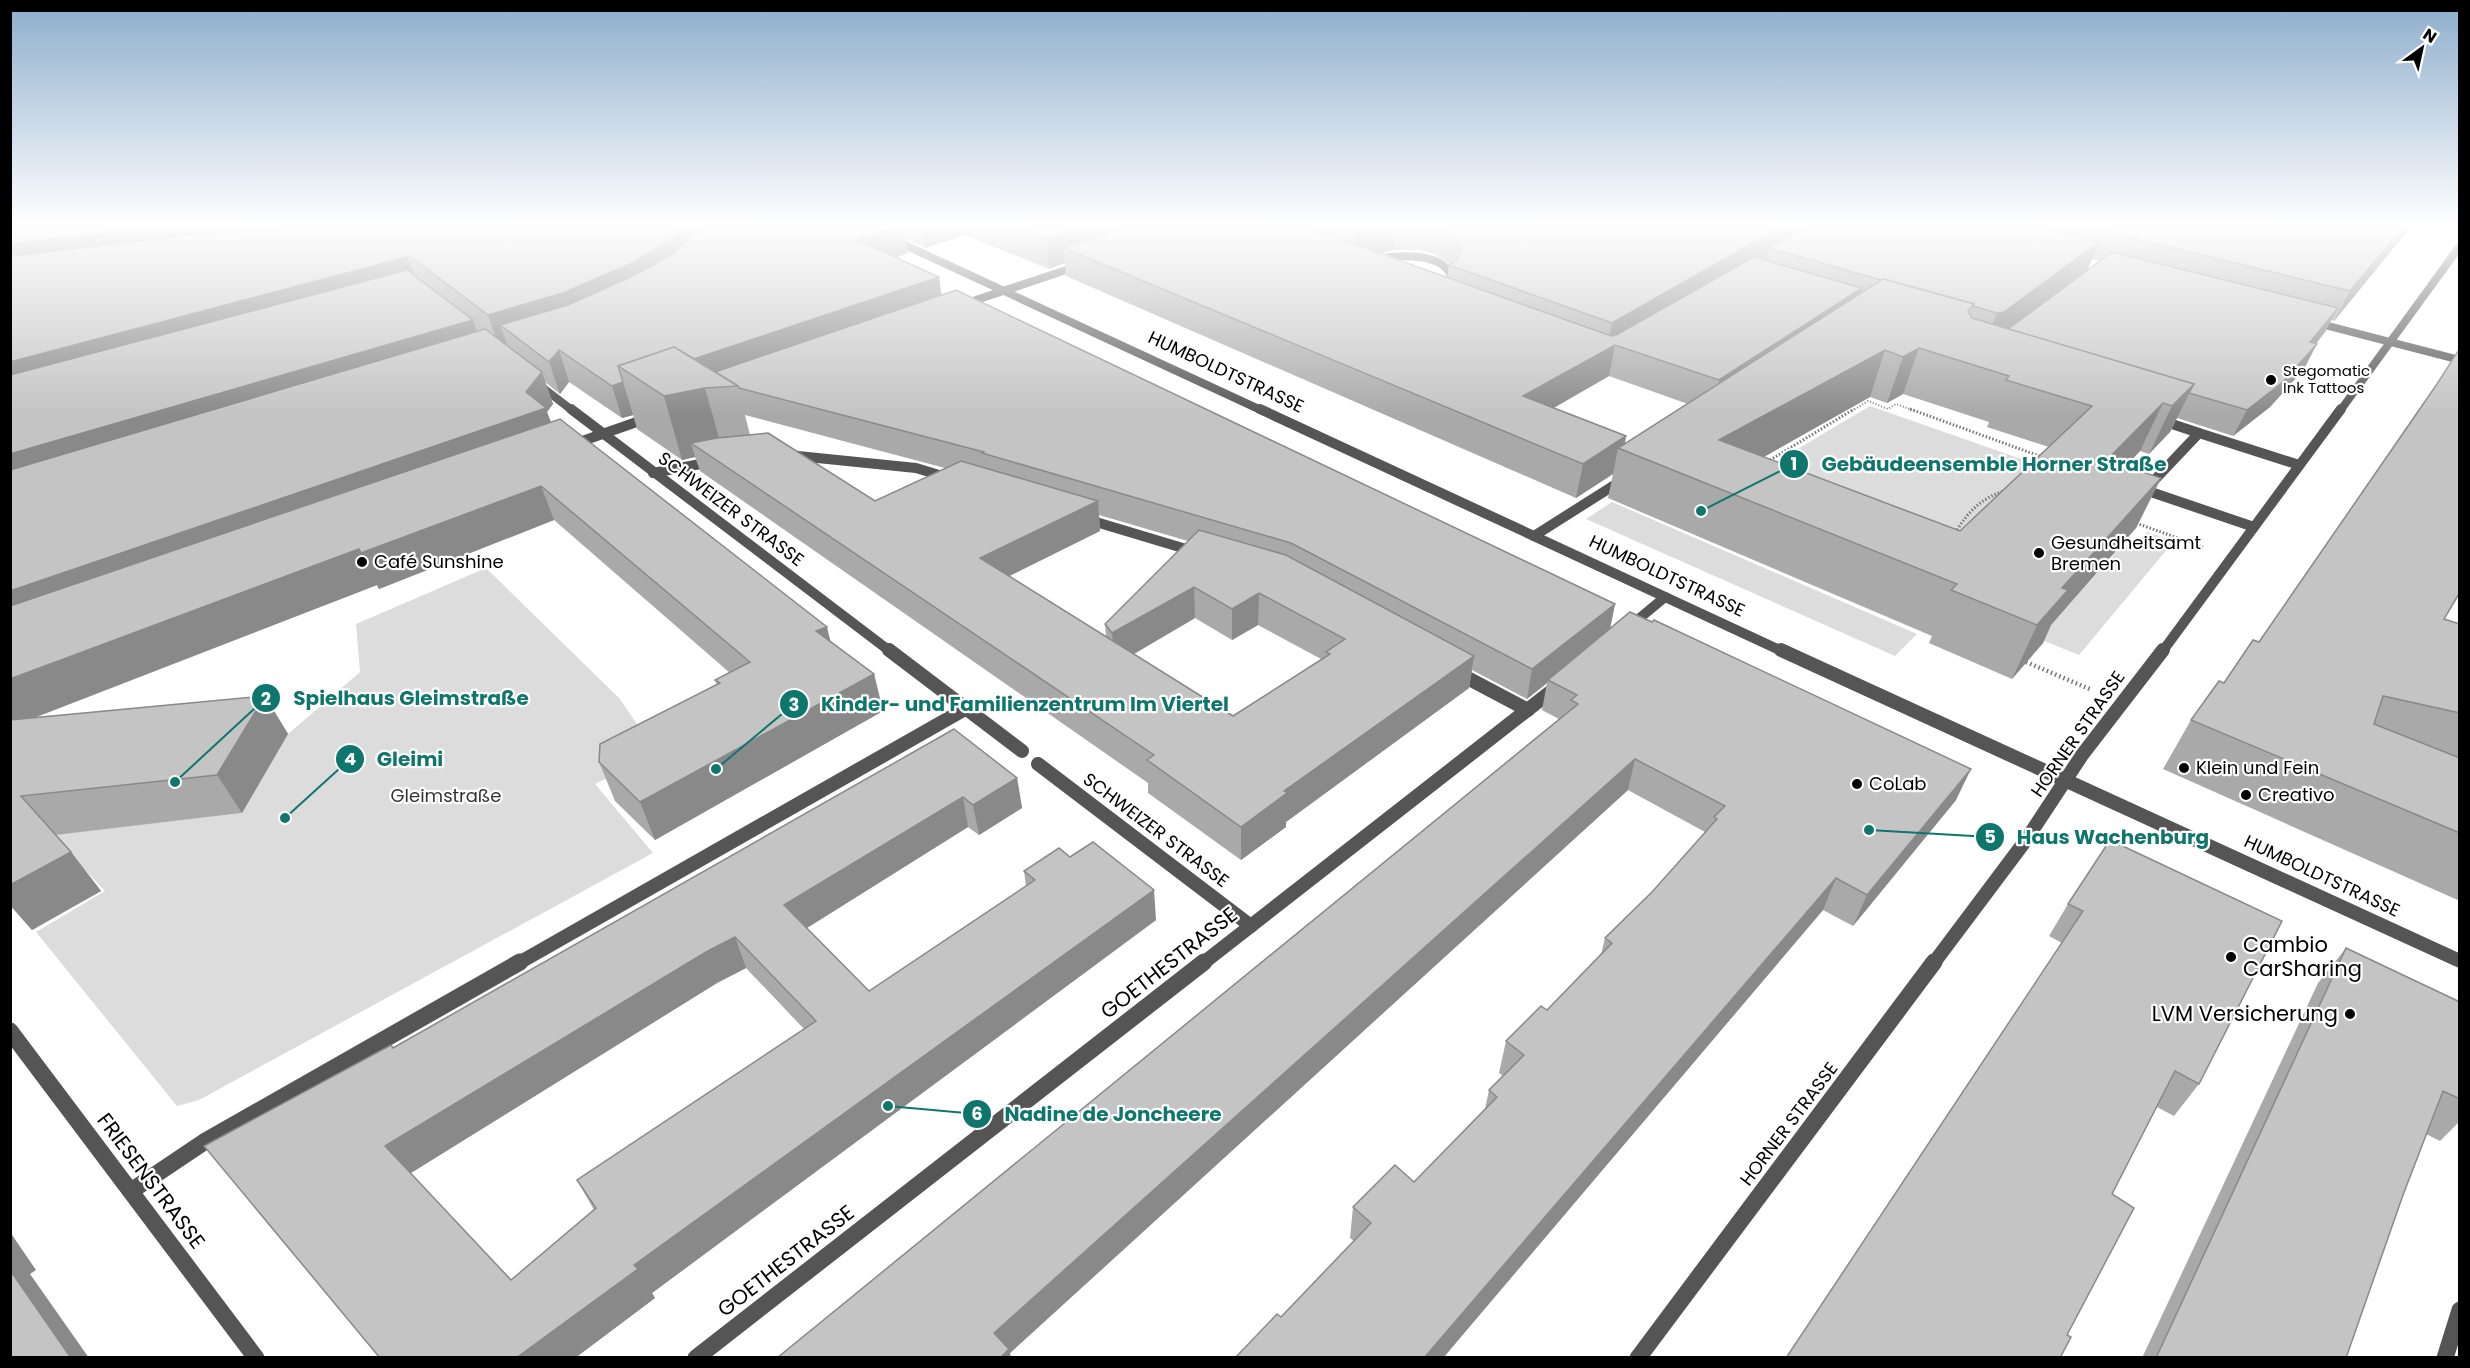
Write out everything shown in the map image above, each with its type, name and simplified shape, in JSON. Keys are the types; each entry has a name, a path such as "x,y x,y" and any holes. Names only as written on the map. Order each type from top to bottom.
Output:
{"street":[{"name":"HUMBOLDTSTRASSE","path":"1000,288 1665,597 2460,961"},
{"path":"946,310 1012,288"},
{"name":"HORNER STRASSE","path":"1638,1358 2026,840 2082,756 2300,465 2429,288"},
{"path":"2307,321 2460,360"},
{"name":"SCHWEIZER STRASSE","path":"531,378 1022,751"},
{"path":"557,450 657,414"},
{"path":"2145,415 2300,465"},
{"path":"2199,433 2145,490 2254,527"},
{"path":"771,455 782,454 916,468 961,481"},
{"path":"654,473 724,459"},
{"path":"1534,536 1634,473"},
{"path":"1074,515 1209,556"},
{"path":"1620,634 1665,597"},
{"path":"1451,668 1527,710"},
{"name":"GOETHESTRASSE","path":"696,1358 1574,672"},
{"path":"131,1191 204,1142 965,709"},
{"name":"SCHWEIZER STRASSE","path":"1038,764 1251,926"},
{"name":"FRIESENSTRASSE","path":"10,1031 256,1358"},
{"path":"2445,1358 2460,1310"}],"path":[{"path":"1762,465 1868,401 1888,409 1896,404 2049,460"},
{"path":"1949,543 1967,514 1985,497 2007,491"},
{"path":"2026,662 2123,702"}],"green space":[{"path":"1870,406 2090,483 1927,565 1730,489"},
{"path":"1612,502 1917,634 1895,656 1586,519"},
{"path":"2147,532 2174,541 2079,655 2039,639 2123,544 2134,548"},
{"name":"Gleimstraße","path":"486,568 620,699 657,754 595,784 653,853 199,1100 177,1106 36,932 105,891 52,835 242,813 288,734 360,672 356,624"}],"building":[{"path":"10,288 290,288 10,362"},
{"path":"340,288 431,288 473,320 10,454 10,375"},
{"path":"452,288 575,288 563,293 488,315"},
{"path":"606,288 907,288 694,359 674,347 618,366 623,382 612,386 559,350 549,362 500,325 568,305"},
{"path":"1160,288 1476,288 1611,336 1699,288 1862,288 1719,380 1615,345 1523,396 1626,436 1583,464"},
{"path":"1513,288 1674,288 1612,323"},
{"path":"1869,288 1915,288 1974,304 1968,311 1972,318 2194,384 2172,406 2163,403 2107,460 2161,478 2062,588 2068,590 2037,625 1951,590 1957,584 1618,448","holes":["1919,348 2009,376 2006,380 2092,406 1960,531 1719,440 1885,350 1903,357"]},
{"path":"1915,288 2037,288 2004,312 1997,313 1973,306 1974,304"},
{"path":"2064,288 2257,288 2338,308 2310,342 2317,344 2283,382 2247,410 2189,393 2194,384 2008,329"},
{"path":"2337,288 2353,288 2350,291"},
{"path":"956,290 1615,604 1532,669 1291,543 982,453 984,452 739,388 715,372"},
{"path":"485,329 542,372 526,392 546,408 10,591 10,470"},
{"path":"674,347 738,386 705,388 664,396 618,366"},
{"path":"2460,348 2460,592 2444,619 2460,624 2460,713 2383,696 2374,724 2460,758 2460,833 2191,720 2219,681 2224,683 2253,640 2259,642"},
{"path":"560,419 827,627 816,631 874,674 640,802 599,762 600,744 720,683 715,680 750,662 541,486 361,553 359,549 10,679 10,606"},
{"path":"768,433 875,501 961,461 1098,501 980,558 1233,716 1330,654 1326,652 1345,639 1259,593 1232,609 1194,587 1112,633 1105,624 1199,530 1286,555 1474,656 1284,791 1287,793 1241,827 1147,760 1154,755 691,443"},
{"path":"1630,612 1652,622 1654,620 1971,769 1867,895 1836,878 1424,1358 1235,1358 1277,1314 1281,1317 1371,1223 1353,1207 1395,1165 1414,1182 1497,1097 1489,1090 1524,1055 1506,1041 1541,1006 1547,1010 1612,943 1605,938 1652,892 1717,819 1714,817 1725,806 1635,759 994,1333 1009,1349 1000,1358 777,1358 1578,704 1571,700 1577,695 1548,680"},
{"path":"265,696 217,775 21,796 71,852 10,885 10,720"},
{"path":"954,729 1017,778 973,805 963,797 784,905 869,991 1035,880 1024,871 1059,848 1070,857 1093,842 1154,890 634,1265 638,1269 516,1358 380,1358 204,1146 391,1045 393,1048","holes":["735,937 816,1021 577,1180 596,1208 511,1280 385,1146 706,952"]},
{"path":"2110,840 2282,921 2199,1084 2175,1071 2112,1194 2134,1208 2067,1335 2071,1337 2060,1358 1786,1358 2083,911 2068,904"},
{"path":"2346,948 2460,1002 2460,1099 2443,1091 2403,1195 2346,1358 2156,1358"},
{"path":"10,1270 71,1358 10,1358"}],"place":[{"name":"Stegomatic Ink Tattoos","path":"2271,380"},
{"name":"Gebäudeensemble Horner Straße","path":"1701,511"},
{"name":"Gesundheitsamt Bremen","path":"2039,553"},
{"name":"Café Sunshine","path":"362,562"},
{"name":"Klein und Fein","path":"2184,768"},
{"name":"Kinder- und Familienzentrum Im Viertel","path":"716,769"},
{"name":"Spielhaus Gleimstraße","path":"175,782"},
{"name":"CoLab","path":"1857,784"},
{"name":"Creativo","path":"2246,795"},
{"name":"Gleimi","path":"285,818"},
{"name":"Haus Wachenburg","path":"1869,830"},
{"name":"Cambio CarSharing","path":"2231,957"},
{"name":"LVM Versicherung","path":"2350,1014"},
{"name":"Nadine de Joncheere","path":"888,1106"}]}
